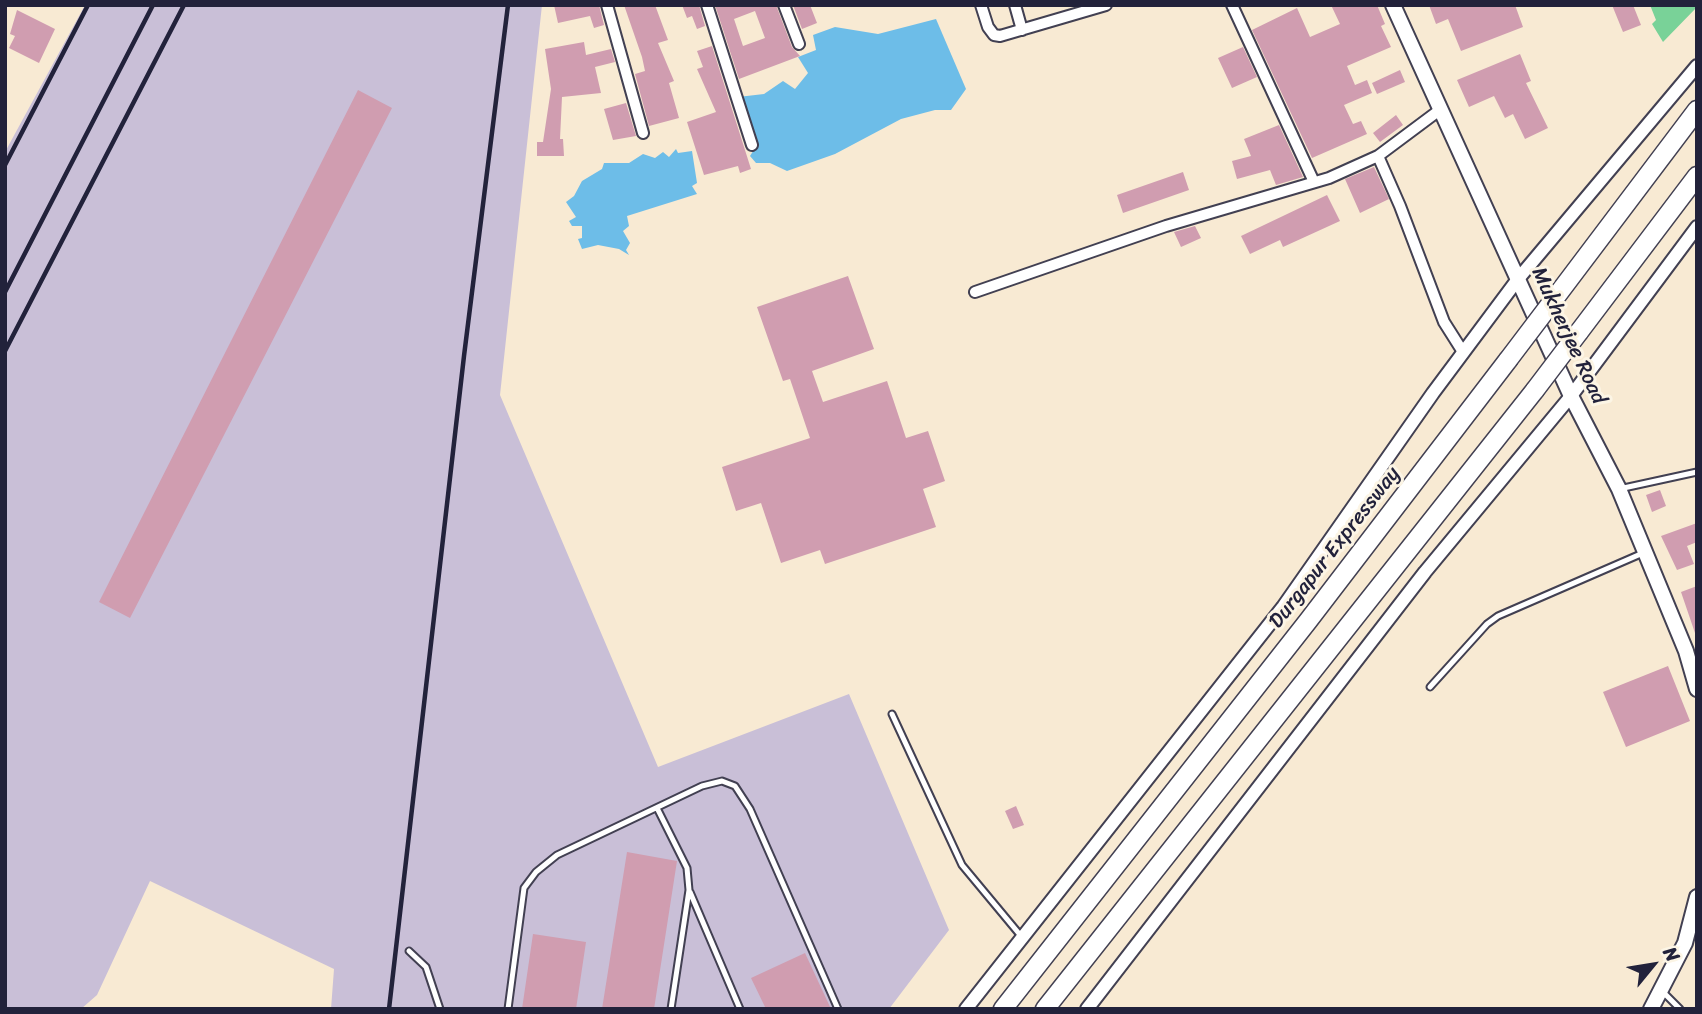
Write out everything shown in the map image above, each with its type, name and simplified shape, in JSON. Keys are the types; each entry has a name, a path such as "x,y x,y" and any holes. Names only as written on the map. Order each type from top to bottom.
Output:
{"highway":[{"name":"Durgapur Expressway","path":"1003,1009 1308,621 1697,110"},
{"path":"1045,1009 1535,390 1697,176"}],"main road":[{"name":"Mukherjee Road","path":"1393,5 1571,396 1619,489 1643,553 1686,651 1697,689"},
{"path":"1651,1009 1685,943 1697,897"}],"street":[{"path":"607,5 643,133"},
{"path":"707,5 752,145"},
{"path":"784,5 799,44"},
{"path":"981,5 994,34 1023,30 1090,7 1106,5"},
{"path":"1015,5 1023,30"},
{"path":"1232,5 1314,182"},
{"path":"966,1009 1283,607 1463,352 1518,279 1697,66"},
{"path":"975,292 1166,226 1314,182 1378,156 1441,109"},
{"path":"1378,156 1401,206 1444,322 1463,352"},
{"path":"1087,1009 1425,572 1571,396 1697,227"}],"lane":[{"path":"1619,489 1697,471"},
{"path":"1430,687 1498,616 1643,553"},
{"path":"892,714 962,865 1022,937"},
{"path":"508,1009 524,888 536,872 557,855 702,786 722,781 735,786 750,809 838,1009"},
{"path":"657,808 687,868 689,890 671,1009"},
{"path":"689,890 740,1009"},
{"path":"409,951 426,967 440,1009"},
{"path":"1661,990 1680,1009"}],"shaded area":[{"path":"85,5 542,5 500,395 658,767 849,694 949,930 889,1009 331,1009 334,969 150,881 97,995 81,1009 5,1009 5,152"}],"green space":[{"path":"1650,5 1697,7 1663,42 1652,24 1656,20"}],"water":[{"path":"936,19 966,89 951,110 935,110 901,119 835,154 787,171 770,163 756,163 750,156 755,148 738,97 764,94 783,81 795,89 808,73 798,57 816,50 813,35 835,27 878,34"},
{"path":"676,149 678,153 692,151 697,183 692,186 697,194 627,216 629,226 623,231 630,243 626,250 629,255 619,249 598,245 582,249 578,239 582,238 582,226 572,226 569,221 576,217 566,202 574,196 582,181 602,169 604,163 629,163 643,154 655,158 663,152 669,157"}],"building":[{"path":"554,5 599,5 604,25 594,28 590,16 558,23"},
{"path":"624,5 655,5 668,40 658,43 674,81 669,83 679,118 649,126 635,74 645,71"},
{"path":"682,5 699,5 705,26 697,29 692,16 687,18"},
{"path":"715,5 776,5 792,47 800,56 739,79","holes":["755,11 765,38 743,46 734,19"]},
{"path":"793,5 810,5 817,23 802,29"},
{"path":"1331,5 1377,5 1385,24 1381,26 1391,47 1347,66 1355,85 1367,80 1372,93 1344,105 1353,124 1361,121 1367,134 1312,158 1252,30 1297,8 1310,37 1340,24"},
{"path":"1429,5 1515,5 1523,27 1461,51 1448,19 1436,24"},
{"path":"1612,5 1633,5 1641,25 1623,32"},
{"path":"17,10 55,29 39,63 9,48 15,36 10,34"},
{"path":"584,42 586,55 611,49 615,62 595,67 601,93 562,97 560,139 563,139 564,156 537,156 537,142 543,142 551,89 545,49"},
{"path":"712,46 751,169 740,173 738,166 704,175 687,122 716,112 697,69 703,67 697,51"},
{"path":"1243,47 1257,77 1232,88 1218,58"},
{"path":"1520,54 1531,81 1526,83 1548,128 1525,139 1513,114 1505,118 1494,96 1469,107 1457,80"},
{"path":"1400,70 1405,82 1377,94 1372,83"},
{"path":"358,90 392,108 130,618 99,602"},
{"path":"626,103 636,136 613,140 604,109"},
{"path":"1396,115 1403,125 1380,142 1373,133"},
{"path":"1279,125 1303,177 1276,185 1270,170 1237,179 1232,161 1251,156 1244,139"},
{"path":"1374,167 1389,199 1360,213 1345,179"},
{"path":"1183,172 1189,190 1123,213 1117,195"},
{"path":"1327,195 1340,221 1283,247 1280,240 1250,254 1241,236"},
{"path":"1195,226 1201,238 1181,247 1174,232"},
{"path":"848,276 874,349 812,371 823,402 887,381 906,438 928,431 945,481 923,489 936,527 825,564 820,550 781,563 761,503 736,511 722,467 810,438 790,379 783,381 757,307"},
{"path":"1660,490 1666,506 1652,512 1646,495"},
{"path":"1697,523 1697,542 1687,546 1694,564 1677,570 1661,536"},
{"path":"1697,586 1697,633 1695,633 1681,592"},
{"path":"1668,666 1690,721 1626,747 1603,692"},
{"path":"1016,806 1024,825 1013,829 1005,811"},
{"path":"627,852 677,861 654,1009 602,1009"},
{"path":"533,934 586,942 576,1009 522,1009"},
{"path":"805,953 831,1009 766,1009 751,978"}],"railway":[{"path":"5,165 88,5"},
{"path":"5,292 153,5"},
{"path":"5,351 184,5"},
{"path":"389,1009 464,356 508,5"}]}
